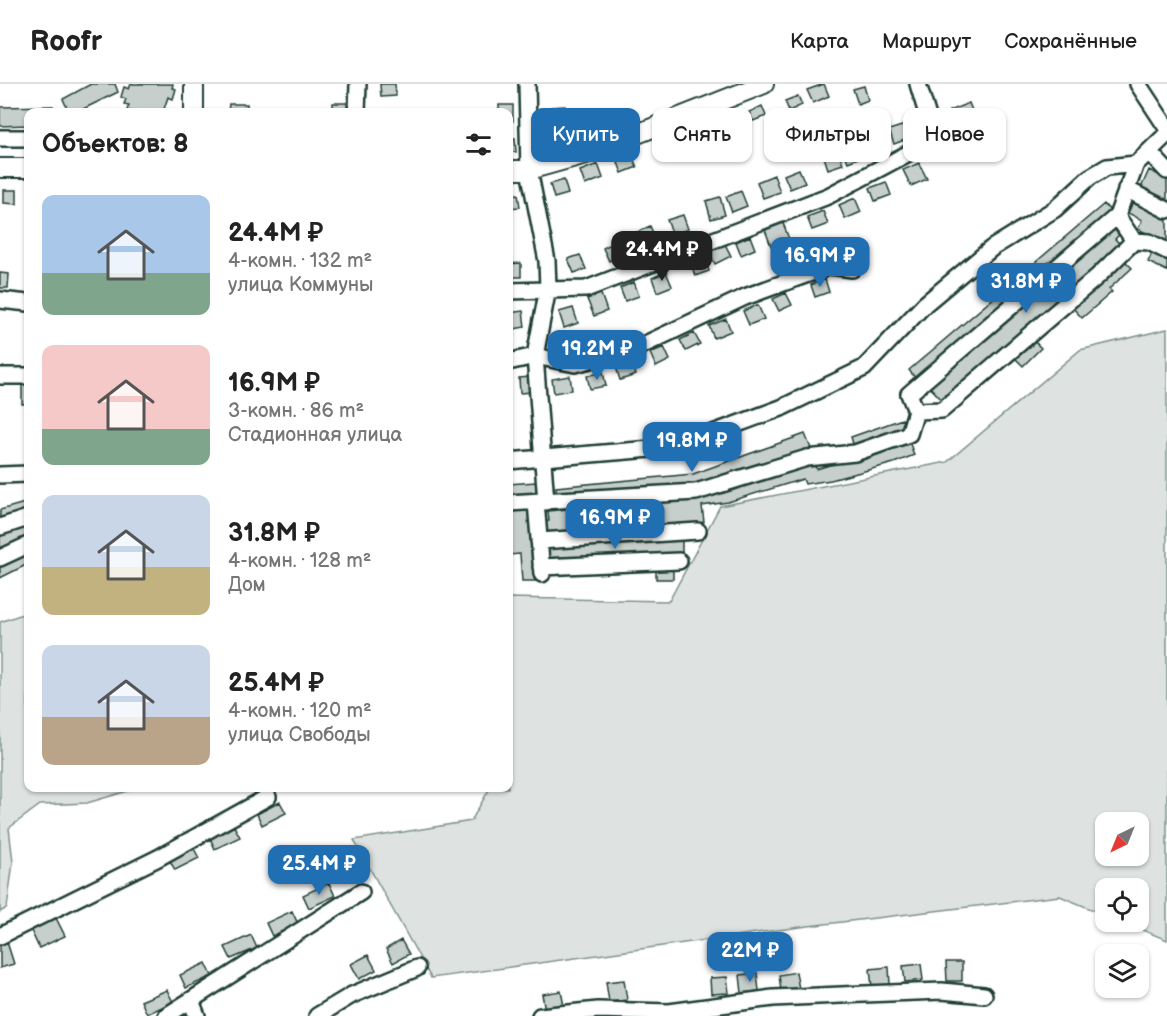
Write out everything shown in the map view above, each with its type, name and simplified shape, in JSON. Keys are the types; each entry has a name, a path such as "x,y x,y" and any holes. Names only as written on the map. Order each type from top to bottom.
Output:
{"main road":[{"path":"194,84 194,108"},
{"path":"513,170 529,170 586,154 734,90 764,84"},
{"path":"0,168 24,168"}],"street":[{"path":"357,108 358,84"},
{"path":"527,84 529,170 547,261 549,288 536,356 544,459 539,541 541,570 679,561"},
{"path":"513,291 549,288 586,289 828,196 922,146 931,127 918,84"},
{"path":"1138,84 1167,128"},
{"path":"513,503 696,492 807,458 855,453 909,434 916,411 909,393 1117,216 1136,164 1150,153 1167,134"},
{"path":"0,138 24,138"},
{"path":"1150,153 1167,171"},
{"path":"513,461 675,447 781,408 864,368 925,304 992,248 1055,209 1090,177 1107,167 1136,164"},
{"path":"1126,189 1167,210"},
{"path":"1117,216 1134,242"},
{"path":"916,411 942,410 1098,276 1134,242 1149,242 1167,251"},
{"path":"513,361 536,356 574,364 639,347 745,297 830,266 852,269"},
{"path":"0,300 24,303"},
{"path":"0,376 24,376"},
{"path":"0,475 24,474"},
{"path":"0,527 24,519"},
{"path":"539,541 698,531"},
{"path":"0,558 24,546"},
{"path":"0,936 158,858 268,797"},
{"path":"166,1016 361,892"},
{"path":"317,1016 352,995 417,968"},
{"path":"540,1016 598,1010 669,1011 773,998 942,991 984,994"},
{"path":"191,1000 197,1016"}],"shaded area":[{"path":"1167,329 1167,940 1147,932 1149,878 1095,878 1095,911 1060,896 808,926 431,978 354,840 471,821 488,792 513,792 513,598 669,601 720,506 947,462 1080,350"},
{"path":"24,613 24,792 124,792 87,803 40,805 9,828 13,862 7,908 0,912 0,622"}],"building":[{"path":"91,84 115,84 118,92 85,108 67,108 63,99"},
{"path":"131,84 173,84 172,88 176,89 173,99 168,97 164,108 128,108 129,105 124,104 126,99 121,97 124,87 129,89"},
{"path":"380,84 395,84 396,96 381,97"},
{"path":"824,84 829,96 813,103 807,90"},
{"path":"864,86 868,100 858,104 853,89"},
{"path":"798,96 802,105 788,108 785,101"},
{"path":"333,103 347,103 347,108 333,108"},
{"path":"969,103 971,108 956,108"},
{"path":"229,104 247,104 247,108 228,108"},
{"path":"499,105 513,105 513,108 499,108"},
{"path":"53,106 53,108 24,108 24,125 0,126 0,107"},
{"path":"762,106 764,117 753,121 752,111"},
{"path":"903,126 903,141 894,144 891,129"},
{"path":"513,138 515,138 516,152 513,152"},
{"path":"618,162 635,162 637,167 622,173"},
{"path":"826,162 842,162 843,164 828,169"},
{"path":"919,163 927,179 911,186 903,170"},
{"path":"598,164 603,178 585,185 580,171"},
{"path":"799,169 805,183 790,189 784,175"},
{"path":"1149,170 1167,179 1167,202 1140,190"},
{"path":"774,175 780,192 763,198 757,182"},
{"path":"564,180 568,194 554,198 550,184"},
{"path":"886,182 891,195 875,201 870,188"},
{"path":"4,190 17,190 17,204 4,203"},
{"path":"741,191 747,206 732,212 726,197"},
{"path":"513,194 518,194 520,207 513,208"},
{"path":"720,197 725,215 711,219 706,201"},
{"path":"855,198 861,212 845,219 839,205"},
{"path":"1133,202 1167,219 1167,243 1138,229 1142,220 1128,213"},
{"path":"1104,204 1112,213 916,379 909,370"},
{"path":"823,211 828,224 812,230 807,217"},
{"path":"683,215 688,229 673,235 667,220"},
{"path":"783,223 789,239 771,246 765,230"},
{"path":"650,226 657,242 642,248 635,233"},
{"path":"1111,226 1119,235 1115,239 1122,246 943,401 928,385"},
{"path":"750,236 755,249 741,255 736,242"},
{"path":"619,240 626,254 609,261 603,248"},
{"path":"725,244 731,256 715,264 709,252"},
{"path":"1153,251 1167,258 1167,271 1148,262"},
{"path":"580,255 586,269 574,273 568,259"},
{"path":"705,259 709,271 695,276 691,263"},
{"path":"1124,260 1132,268 1109,289 1112,292 1082,318 1072,307"},
{"path":"521,263 521,277 513,277 513,264"},
{"path":"666,272 672,286 657,292 652,278"},
{"path":"0,273 9,274 8,288 0,288"},
{"path":"825,279 829,292 815,297 811,285"},
{"path":"634,282 639,296 625,301 620,288"},
{"path":"786,293 792,305 779,311 773,299"},
{"path":"601,294 607,311 594,316 587,299"},
{"path":"758,305 764,319 749,325 743,311"},
{"path":"573,308 578,323 564,328 559,312"},
{"path":"523,311 525,327 513,329 513,312"},
{"path":"726,319 731,331 714,338 709,326"},
{"path":"694,333 700,344 686,351 680,340"},
{"path":"1032,339 1041,348 1023,366 1014,357"},
{"path":"664,347 670,360 656,367 650,353"},
{"path":"632,362 636,375 620,380 616,367"},
{"path":"603,372 606,386 590,389 587,376"},
{"path":"570,376 572,390 554,393 552,379"},
{"path":"531,377 532,392 520,393 519,378"},
{"path":"22,385 24,385 24,404 22,404"},
{"path":"902,419 905,430 854,447 851,437"},
{"path":"805,434 812,451 789,458 774,459 697,486 557,498 556,487 693,474"},
{"path":"909,441 914,455 894,463 831,480 805,484 803,479 728,502 702,506 704,522 690,525 545,534 543,523 549,521 548,511 682,498 779,472 780,474 811,463 817,469"},
{"path":"536,482 536,495 513,497 513,484"},
{"path":"24,503 24,513 0,520 0,510"},
{"path":"529,509 536,581 522,581 520,554 513,555 513,510"},
{"path":"24,526 24,540 0,551 0,536"},
{"path":"682,540 682,554 548,559 548,545"},
{"path":"24,553 24,566 0,578 0,564"},
{"path":"656,567 673,567 673,579 656,579"},
{"path":"280,802 286,813 262,825 257,814"},
{"path":"234,826 240,837 215,849 210,838"},
{"path":"193,847 199,858 175,870 169,859"},
{"path":"329,883 335,896 309,908 303,895"},
{"path":"292,911 298,924 272,936 266,923"},
{"path":"54,914 65,936 39,948 29,926"},
{"path":"251,935 257,948 231,959 225,947"},
{"path":"401,940 409,954 393,963 386,949"},
{"path":"7,942 14,964 0,968 0,944"},
{"path":"368,955 376,970 359,979 351,964"},
{"path":"946,962 962,962 962,981 947,981"},
{"path":"206,963 212,976 186,988 180,975"},
{"path":"921,964 923,980 905,982 903,966"},
{"path":"889,967 890,985 872,987 870,969"},
{"path":"796,972 799,989 781,991 779,975"},
{"path":"757,973 759,991 742,993 740,975"},
{"path":"727,977 729,993 711,994 710,978"},
{"path":"624,980 627,1000 609,1002 606,982"},
{"path":"167,990 173,1002 147,1014 141,1001"},
{"path":"561,991 564,1006 545,1010 542,994"}]}
